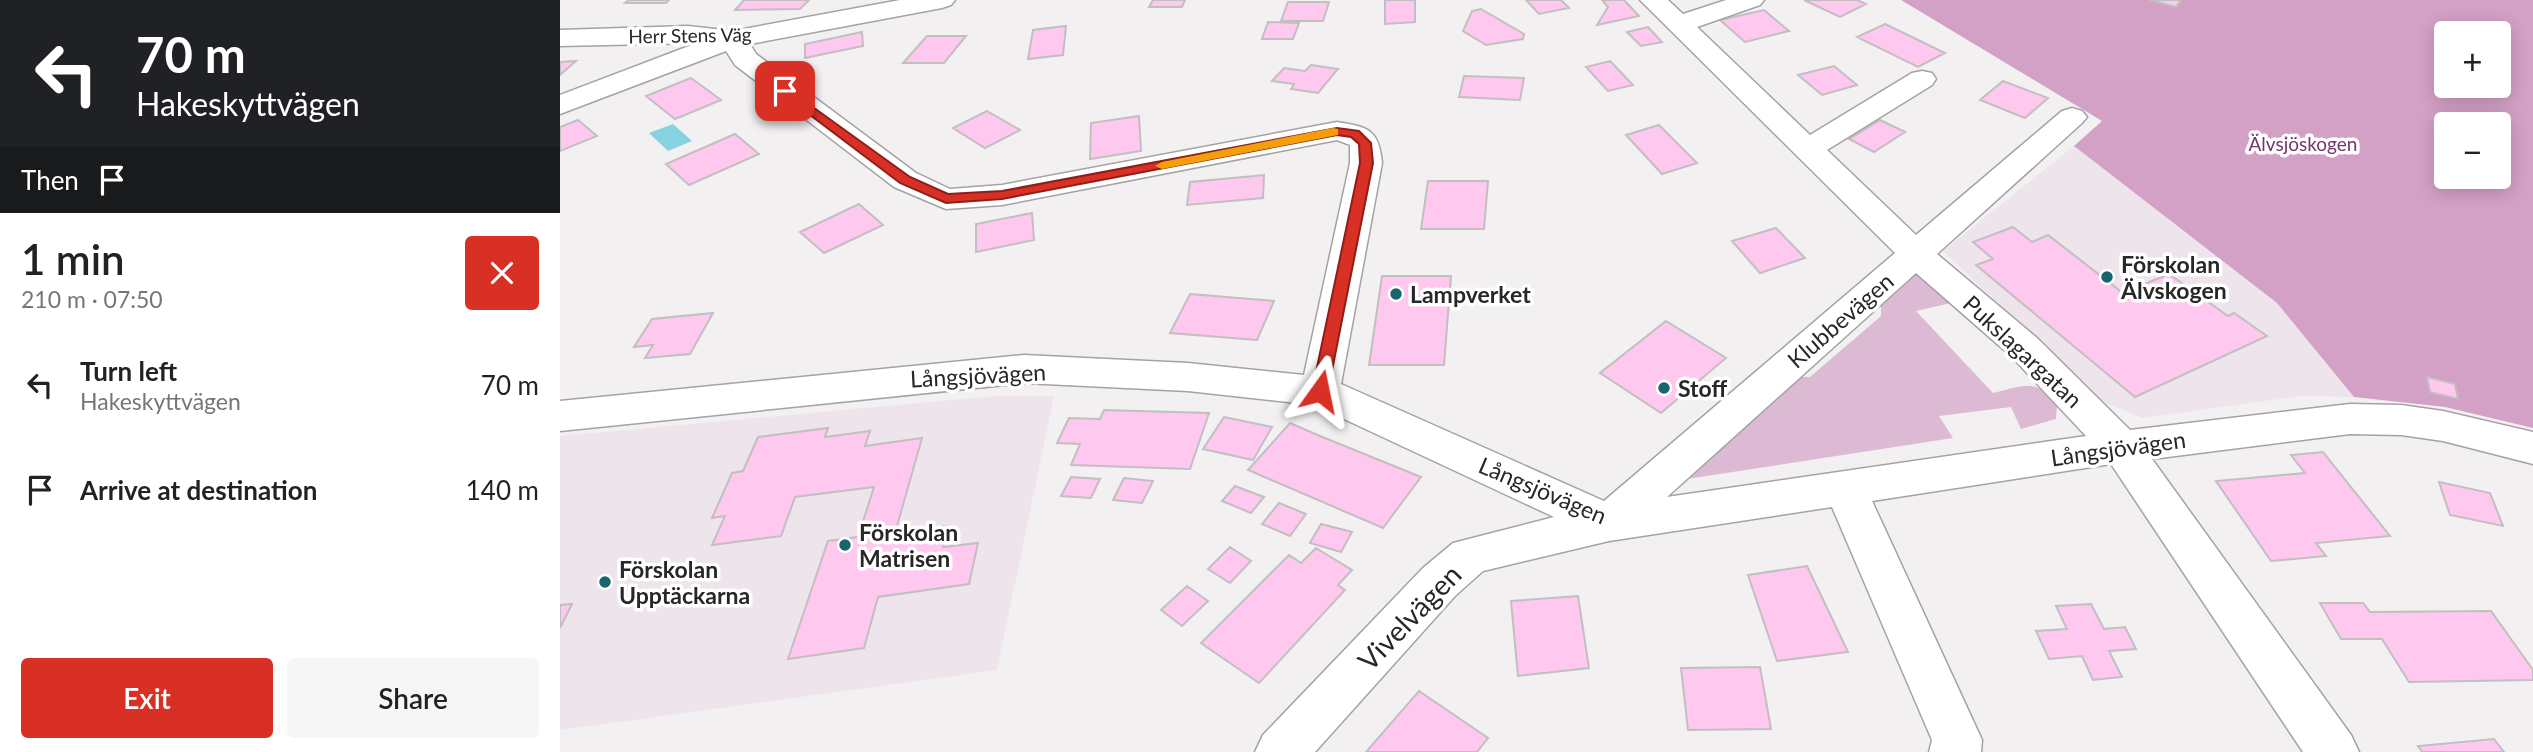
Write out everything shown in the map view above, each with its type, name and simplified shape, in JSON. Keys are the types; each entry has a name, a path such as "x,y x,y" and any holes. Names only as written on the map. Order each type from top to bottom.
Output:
{"street":[{"name":"Herr Stens Väg","path":"560,38 688,34 733,39 862,8 943,0"},
{"path":"1667,12 1751,0"},
{"name":"Pukslagargatan","path":"1667,12 1916,254 2024,347 2122,447 2333,752"},
{"path":"560,105 733,39 745,59 826,123 905,180 946,198 1002,195 1337,131 1355,134 1365,143 1366,163 1320,391"},
{"path":"1808,149 1922,79"},
{"name":"Klubbevägen","path":"1609,523 2072,117"},
{"name":"Långsjövägen","path":"560,416 1024,369 1188,377 1320,391 1609,523 2122,447 2350,419 2401,420 2443,426 2533,448"},
{"path":"1844,488 1957,740 1955,752"},
{"name":"Vivelvägen","path":"1281,752 1439,582 1469,556 1609,523"}],"shaded area":[{"name":"Förskolan Älvskogen","path":"2074,146 2277,303 2354,397 2301,396 2142,418 2099,400 1943,251"},
{"path":"1916,271 1951,303 1916,311 1993,393 2021,386 2035,387 2049,395 2057,404 2056,419 2021,429 2011,407 1939,416 1953,438 1674,481 1793,377 1810,377 1881,316 1881,300"},
{"name":"Förskolan Matrisen","path":"996,396 1054,396 997,670 560,730 560,436"}],"green space":[{"name":"Älvsjöskogen","path":"1901,0 2533,0 2533,428 2445,407 2354,397 2277,303 2074,146 2102,121"}],"water":[{"path":"673,124 692,141 668,151 649,133"}],"building":[{"path":"629,0 669,0 666,3 625,3"},
{"path":"744,0 809,0 800,9 735,10"},
{"path":"1153,0 1185,0 1182,7 1149,7"},
{"path":"1385,0 1415,0 1415,22 1385,24"},
{"path":"1526,0 1561,0 1569,8 1539,14"},
{"path":"1602,0 1624,0 1639,16 1597,25 1608,7"},
{"path":"1804,0 1857,0 1866,4 1840,17"},
{"path":"2150,0 2181,0 2176,7"},
{"path":"1288,2 1329,2 1323,21 1281,21"},
{"path":"1481,9 1524,34 1523,39 1486,45 1463,31 1472,11"},
{"path":"1764,10 1789,31 1745,42 1720,20"},
{"path":"1268,22 1299,23 1293,39 1262,39"},
{"path":"1885,24 1945,53 1918,67 1857,37"},
{"path":"1066,26 1063,55 1028,59 1033,30"},
{"path":"1648,27 1662,42 1641,46 1627,32"},
{"path":"862,32 863,46 805,58 805,44"},
{"path":"927,36 966,36 944,63 903,63"},
{"path":"576,61 560,75 560,62"},
{"path":"1610,61 1633,85 1608,91 1586,67"},
{"path":"1311,65 1338,69 1318,93 1291,89 1294,84 1272,81 1284,68 1305,71"},
{"path":"1834,66 1857,85 1822,95 1798,75"},
{"path":"1464,76 1524,78 1520,100 1459,97"},
{"path":"691,78 721,100 675,119 646,96"},
{"path":"2003,81 2048,98 2025,118 1980,100"},
{"path":"987,111 1020,130 985,148 953,128"},
{"path":"1139,116 1141,151 1090,159 1091,123"},
{"path":"578,120 597,136 560,151 560,127"},
{"path":"1880,120 1905,132 1874,152 1849,139"},
{"path":"1659,125 1697,163 1662,174 1626,135"},
{"path":"735,134 759,154 689,185 666,164"},
{"path":"1264,175 1263,198 1187,205 1190,182"},
{"path":"1428,181 1488,181 1484,229 1421,229"},
{"path":"859,204 883,225 824,253 800,232"},
{"path":"1032,213 1034,240 976,252 976,224"},
{"path":"2013,227 2032,242 2048,235 2123,293 2169,274 2228,316 2234,313 2267,336 2135,397 1976,265 1993,259 1973,242"},
{"path":"1776,228 1805,258 1760,273 1732,241"},
{"path":"1382,276 1451,276 1444,365 1369,365"},
{"path":"1190,294 1274,301 1257,340 1170,333"},
{"path":"713,313 690,354 645,358 653,345 634,347 652,319"},
{"path":"1666,321 1726,358 1661,413 1600,373"},
{"path":"2427,377 2455,384 2458,399 2430,392"},
{"path":"1104,410 1209,413 1190,469 1071,465 1080,444 1057,443 1069,418 1100,419"},
{"path":"1224,417 1272,427 1253,460 1203,449"},
{"path":"1290,423 1421,477 1383,528 1248,470"},
{"path":"828,428 825,437 870,431 865,446 922,438 895,533 948,526 943,547 978,543 969,584 878,597 864,648 788,659 828,541 858,537 874,487 795,497 781,536 712,545 725,516 712,518 732,473 743,471 758,437"},
{"path":"2323,452 2390,536 2316,543 2326,556 2271,561 2216,481 2305,473 2291,455"},
{"path":"1071,477 1100,479 1091,498 1061,496"},
{"path":"1124,478 1153,481 1142,503 1113,500"},
{"path":"2439,482 2490,493 2503,526 2450,515"},
{"path":"1235,486 1264,497 1251,513 1222,501"},
{"path":"1279,503 1306,514 1290,536 1262,524"},
{"path":"1321,524 1352,532 1341,552 1310,543"},
{"path":"1230,547 1251,561 1230,583 1208,569"},
{"path":"1316,548 1352,570 1338,585 1345,590 1259,683 1201,643 1289,555 1301,563"},
{"path":"1807,566 1848,652 1777,661 1748,575"},
{"path":"1187,586 1208,601 1182,626 1161,610"},
{"path":"1578,596 1589,668 1518,676 1511,601"},
{"path":"2320,603 2363,603 2370,612 2491,611 2533,670 2533,680 2409,682 2382,639 2341,639"},
{"path":"572,604 560,628 560,605"},
{"path":"2091,604 2104,629 2125,627 2136,649 2109,651 2122,677 2093,680 2082,656 2049,659 2036,631 2067,629 2056,606"},
{"path":"1760,667 1771,729 1688,730 1681,668"},
{"path":"1419,691 1488,738 1477,752 1366,752"},
{"path":"2494,739 2504,752 2422,752 2418,746"}],"slow traffic":[{"path":"1162,166 1333,132"}],"place":[{"name":"Förskolan Älvskogen","path":"2107,277"},
{"name":"Lampverket","path":"1396,294"},
{"name":"Stoff","path":"1664,388"},
{"name":"Förskolan Matrisen","path":"845,545"},
{"name":"Förskolan Upptäckarna","path":"605,582"}],"route":[{"path":"785,91 905,180 946,198 1002,195 1337,131 1355,134 1365,143 1366,163 1320,391"}]}
